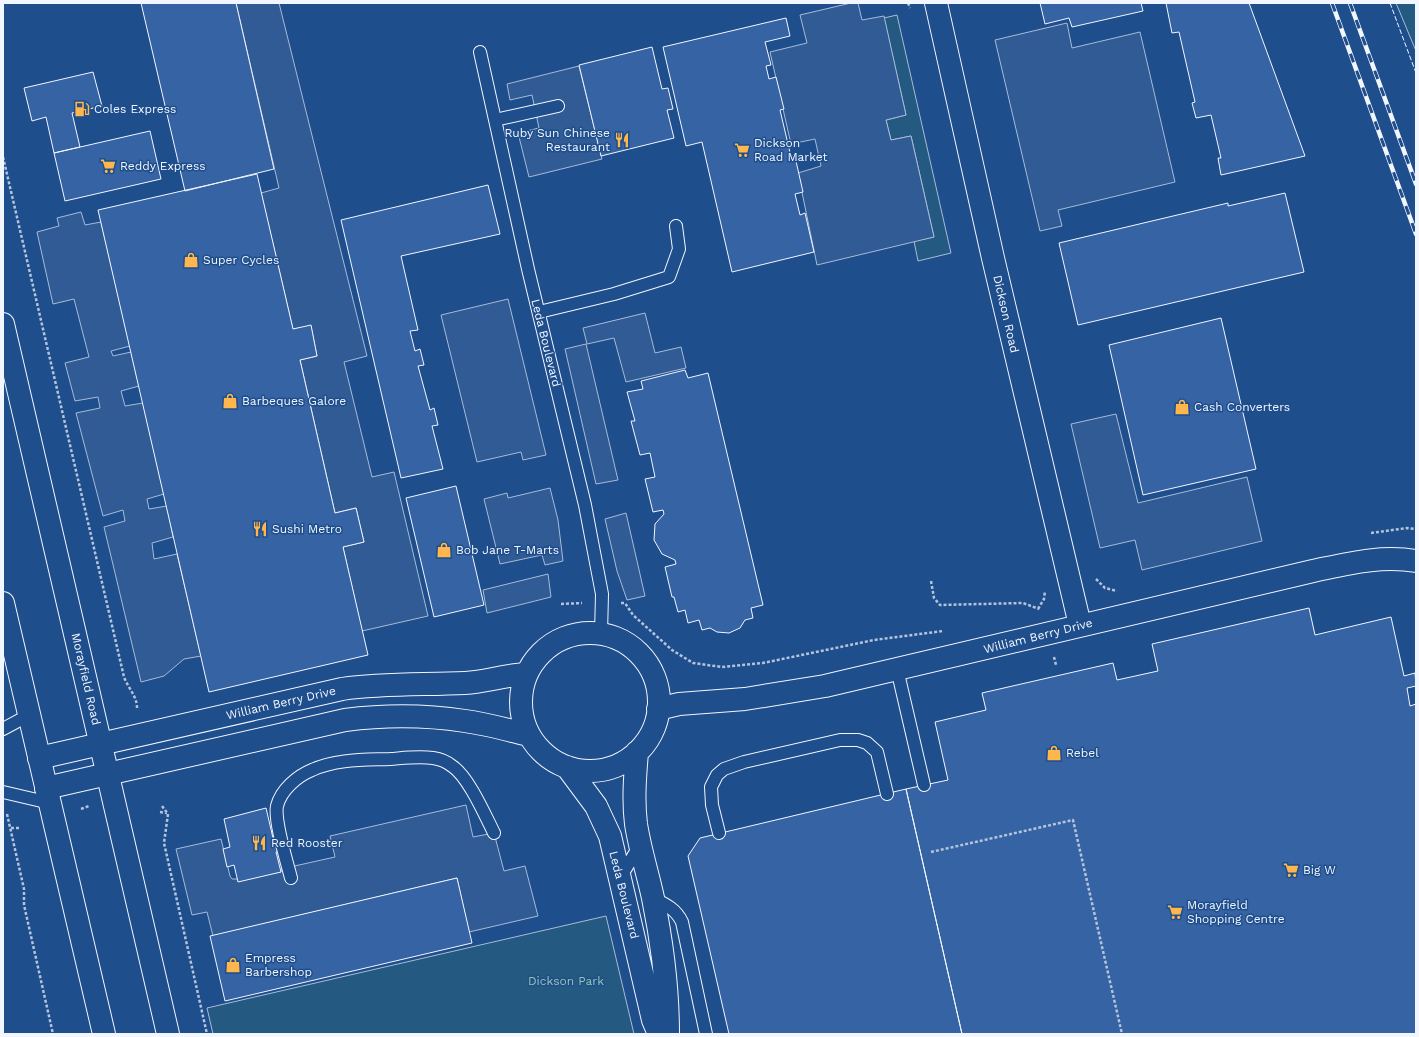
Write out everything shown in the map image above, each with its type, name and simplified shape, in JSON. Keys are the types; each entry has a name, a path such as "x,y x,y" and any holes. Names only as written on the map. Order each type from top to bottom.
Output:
{"street":[{"name":"Dickson Road","path":"936,3 1068,581 1080,625"},
{"name":"Morayfield Road","path":"3,324 168,1034"},
{"name":"William Berry Drive","path":"658,710 679,704 781,694 897,669 1080,625 1367,560 1385,558 1416,561"},
{"path":"3,603 104,1034"},
{"path":"578,634 601,634 621,640 638,652 651,669 658,688 658,710 655,725 648,740 637,752 622,763 604,769 585,771 567,767 552,759 539,749 529,735 522,715 521,694 526,674 539,655 557,641 578,634"},
{"name":"William Berry Drive","path":"39,758 342,689 377,684 466,683 507,675 526,674"},
{"path":"48,796 108,774 345,720 367,718 435,717 467,721 529,735"},
{"name":"Leda Boulevard","path":"637,752 634,788 636,824 640,845 661,902 668,1034"},
{"name":"Leda Boulevard","path":"567,767 596,806 610,836 653,1020 658,1034"}],"lane":[{"name":"Leda Boulevard","path":"480,52 539,312 585,505 603,602 601,634"},
{"path":"495,120 558,106"},
{"path":"539,312 614,294 668,277 679,249 676,226"},
{"path":"897,669 924,785"},
{"path":"3,729 29,715"},
{"path":"719,833 710,794 713,781 724,770 744,762 840,740 858,740 867,743 876,752 886,794"},
{"path":"290,878 278,821 277,807 282,795 294,781 311,770 331,763 432,757 444,761 454,767 462,775 494,833"},
{"path":"3,792 48,796"},
{"path":"619,875 626,868 640,845"},
{"path":"661,902 679,916 685,934 706,1034"}],"path":[{"path":"3,157 124,677 129,689 137,699 137,708"},
{"path":"1368,534 1407,528 1416,529"},
{"path":"1034,613 1044,599 1045,589 1093,573 1106,588 1124,591"},
{"path":"931,581 934,598 940,605 1023,603 1043,612 1056,665"},
{"path":"561,604 603,602 625,603 633,615 672,650 693,662 722,666 763,663 874,640 945,630"},
{"path":"162,806 168,814 164,843 207,1034"},
{"path":"6,809 24,889 24,905 52,1034"},
{"path":"160,812 168,814"},
{"path":"931,852 1073,820 1122,1034"},
{"path":"11,828 20,828"}],"green space":[{"path":"1396,3 1416,3 1416,51"},
{"path":"897,15 951,253 918,261 914,241 934,237 911,136 891,140 886,120 906,115 884,18"},
{"name":"Dickson Park","path":"606,916 634,1034 213,1034 207,1008"}],"shaded area":[{"path":"236,3 279,3 367,356 344,362 372,477 394,472 428,616 362,631 343,547 364,542 356,508 335,513 300,360 317,356 311,326 293,329 261,193 279,188"},
{"path":"851,3 858,3 862,20 884,16 906,115 886,120 891,140 911,136 934,237 817,265 798,173 821,166 815,139 791,144 770,52 807,43 800,15"},
{"path":"1067,23 1072,48 1140,32 1175,182 1058,210 1062,226 1040,231 995,40"},
{"path":"579,66 602,159 529,177 518,133 539,128 532,95 510,100 507,84"},
{"path":"81,212 85,225 101,222 130,346 111,351 113,356 131,352 139,386 121,391 125,406 143,403 164,494 147,499 149,509 167,506 173,537 152,543 154,559 177,554 201,656 184,659 164,676 141,682 104,527 125,521 123,510 103,516 76,413 100,408 98,397 75,401 65,363 89,357 74,299 53,304 37,232 59,226 57,218"},
{"path":"508,299 546,455 523,460 521,452 477,462 441,315"},
{"path":"645,313 655,353 681,347 686,368 626,382 614,338 587,344 583,328"},
{"path":"586,344 618,480 596,484 565,349"},
{"path":"1116,414 1138,503 1247,477 1262,541 1142,570 1135,540 1100,548 1071,424"},
{"path":"550,488 558,520 563,561 545,565 542,555 500,564 484,499 507,493 508,498"},
{"path":"626,513 645,596 627,600 617,571 605,519"},
{"path":"548,574 551,597 487,613 483,590"},
{"path":"466,805 473,837 494,833 504,871 525,866 538,916 469,932 457,878 213,936 207,912 192,915 176,849 221,839 230,876 232,879 238,879 281,872 281,869 335,857 330,836"}],"building":[{"path":"141,3 236,3 274,169 185,191"},
{"path":"1040,3 1141,3 1143,11 1072,27 1069,18 1045,24"},
{"path":"1166,3 1249,3 1305,156 1221,175 1218,158 1221,158 1211,115 1196,118 1192,103 1195,102 1179,32 1172,33"},
{"path":"786,18 790,36 765,42 771,65 766,66 769,79 776,77 784,109 780,110 792,161 796,161 803,192 795,194 800,215 805,213 814,252 732,272 702,142 686,146 663,47"},
{"path":"652,47 662,89 668,88 673,109 667,110 674,138 601,156 579,65"},
{"path":"93,72 102,106 72,113 80,147 54,153 46,117 32,121 24,88"},
{"name":"Reddy Express","path":"150,131 161,179 65,201 54,153"},
{"path":"257,174 293,329 311,325 317,356 300,360 335,513 356,508 364,542 343,547 368,655 209,692 98,210"},
{"path":"488,185 500,234 401,256 418,330 410,331 415,351 420,349 424,365 418,366 430,410 434,408 438,425 432,426 443,469 401,478 341,220"},
{"path":"1285,193 1304,272 1078,325 1059,243 1228,203 1228,206"},
{"name":"Cash Converters","path":"1221,318 1256,469 1143,495 1109,345"},
{"path":"685,370 688,378 708,373 763,605 751,608 753,618 745,620 740,628 729,633 717,632 710,628 702,630 699,620 688,623 685,610 678,612 674,597 672,597 665,567 676,564 675,560 662,554 654,540 655,524 664,514 663,510 653,512 645,479 655,477 650,453 640,455 631,421 635,421 627,392 643,389 641,381"},
{"path":"456,486 484,605 434,617 406,498"},
{"name":"Morayfield Shopping Centre","path":"1309,608 1315,635 1391,617 1404,676 1415,673 1416,686 1407,688 1410,706 1416,704 1416,1034 962,1034 906,789 948,780 935,722 986,710 982,693 1113,663 1117,680 1158,671 1152,644"},
{"path":"906,789 962,1034 729,1034 688,856 700,838"},
{"name":"Red Rooster","path":"266,808 273,838 286,835 289,848 276,852 281,872 238,882 234,865 227,867 223,849 230,847 224,819"},
{"path":"457,878 472,943 225,1001 210,936"}],"railway":[{"path":"1332,3 1416,234"},
{"path":"1350,3 1416,184"}],"fence":[{"path":"1390,3 1416,73"}],"place":[{"name":"Coles Express","path":"82,109"},
{"name":"Ruby Sun Chinese Restaurant","path":"622,140"},
{"name":"Dickson Road Market","path":"742,150"},
{"name":"Reddy Express","path":"108,166"},
{"name":"Super Cycles","path":"191,260"},
{"name":"Barbeques Galore","path":"230,401"},
{"name":"Cash Converters","path":"1182,407"},
{"name":"Sushi Metro","path":"260,529"},
{"name":"Bob Jane T-Marts","path":"444,550"},
{"name":"Rebel","path":"1054,753"},
{"name":"Red Rooster","path":"259,843"},
{"name":"Big W","path":"1291,870"},
{"name":"Morayfield Shopping Centre","path":"1175,912"},
{"name":"Empress Barbershop","path":"233,965"}]}
